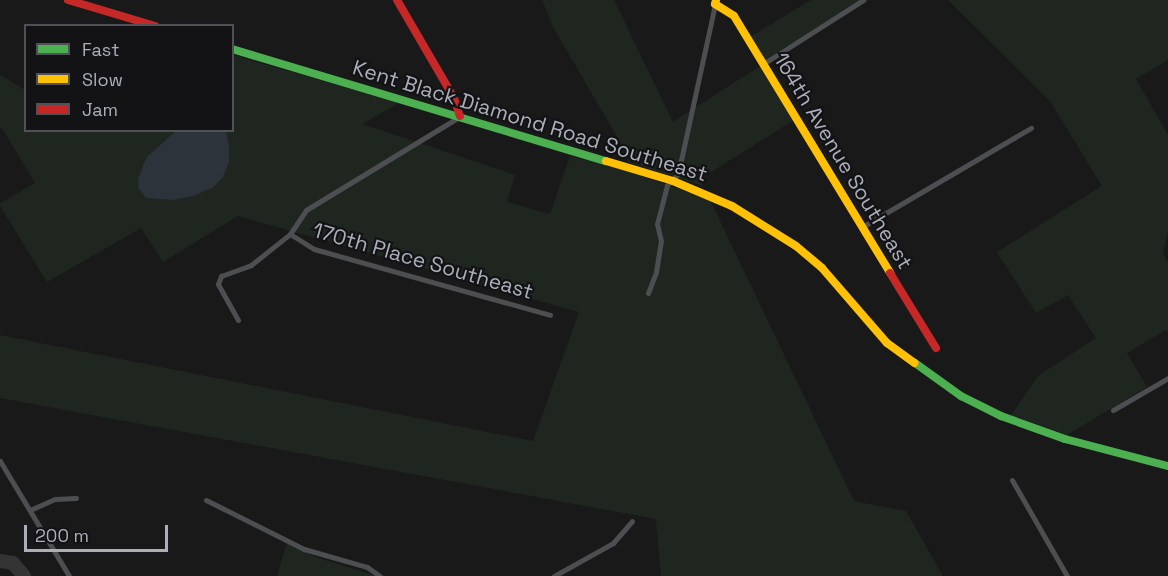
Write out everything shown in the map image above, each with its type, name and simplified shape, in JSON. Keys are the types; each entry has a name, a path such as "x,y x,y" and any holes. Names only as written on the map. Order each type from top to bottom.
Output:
{"street":[{"path":"69,0 148,24"},
{"path":"238,321 218,279 251,265 290,234 306,210 460,116 454,98 397,0"},
{"path":"763,64 863,0"},
{"path":"648,293 656,272 661,241 657,224 667,185 678,174 716,2"},
{"name":"164th Avenue Southeast","path":"716,2 734,16 936,348"},
{"name":"Kent Black Diamond Road Southeast","path":"234,50 673,181 732,206 796,246 822,268 888,343 962,396 1001,416 1065,439 1168,466"},
{"path":"862,227 1030,128"},
{"name":"170th Place Southeast","path":"290,234 314,249 550,315"},
{"path":"1113,410 1168,378"},
{"path":"0,462 69,576"},
{"path":"1012,480 1067,576"},
{"path":"30,510 55,499 76,498"},
{"path":"206,500 304,549 367,567 380,576"},
{"path":"554,576 613,543 632,521"}],"shaded area":[{"path":"542,0 614,0 673,122 760,66 794,120 700,179 703,186 627,162 629,157 554,29"},
{"path":"811,0 870,0 766,65 750,37"},
{"path":"948,0 1168,0 1168,60 1136,79 1168,135 1168,231 1163,254 1168,262 1168,333 1166,330 1127,353 1147,387 1067,435 1011,415 1038,376 1096,338 1068,295 1036,313 997,252 1102,186 1050,101"},
{"path":"234,55 399,103 362,124 515,175 507,202 550,214 570,156 625,170 710,200 854,501 906,511 943,576 661,576 656,519 0,398 0,335 533,441 579,312 238,216 163,262 141,228 47,282 0,206 0,203 35,183 2,128 0,129 0,75 24,89 24,132 234,132"},
{"path":"175,132 226,132 229,162 223,177 212,188 193,196 172,200 146,198 139,189 138,179 148,156"},
{"path":"287,543 316,557 376,576 277,576"}],"taxiway":[{"path":"0,561 13,563 24,576"}],"traffic: fast":[{"path":"234,50 606,161"},
{"path":"915,363 961,396 1001,416 1065,439 1168,466"}],"traffic: slow":[{"path":"716,0 715,4 734,16 890,273"},
{"path":"606,161 673,181 732,206 796,246 822,268 887,343 915,363"}],"traffic: jam":[{"path":"68,0 148,24"},
{"path":"397,0 454,98 460,116"},
{"path":"890,273 936,348"}]}
